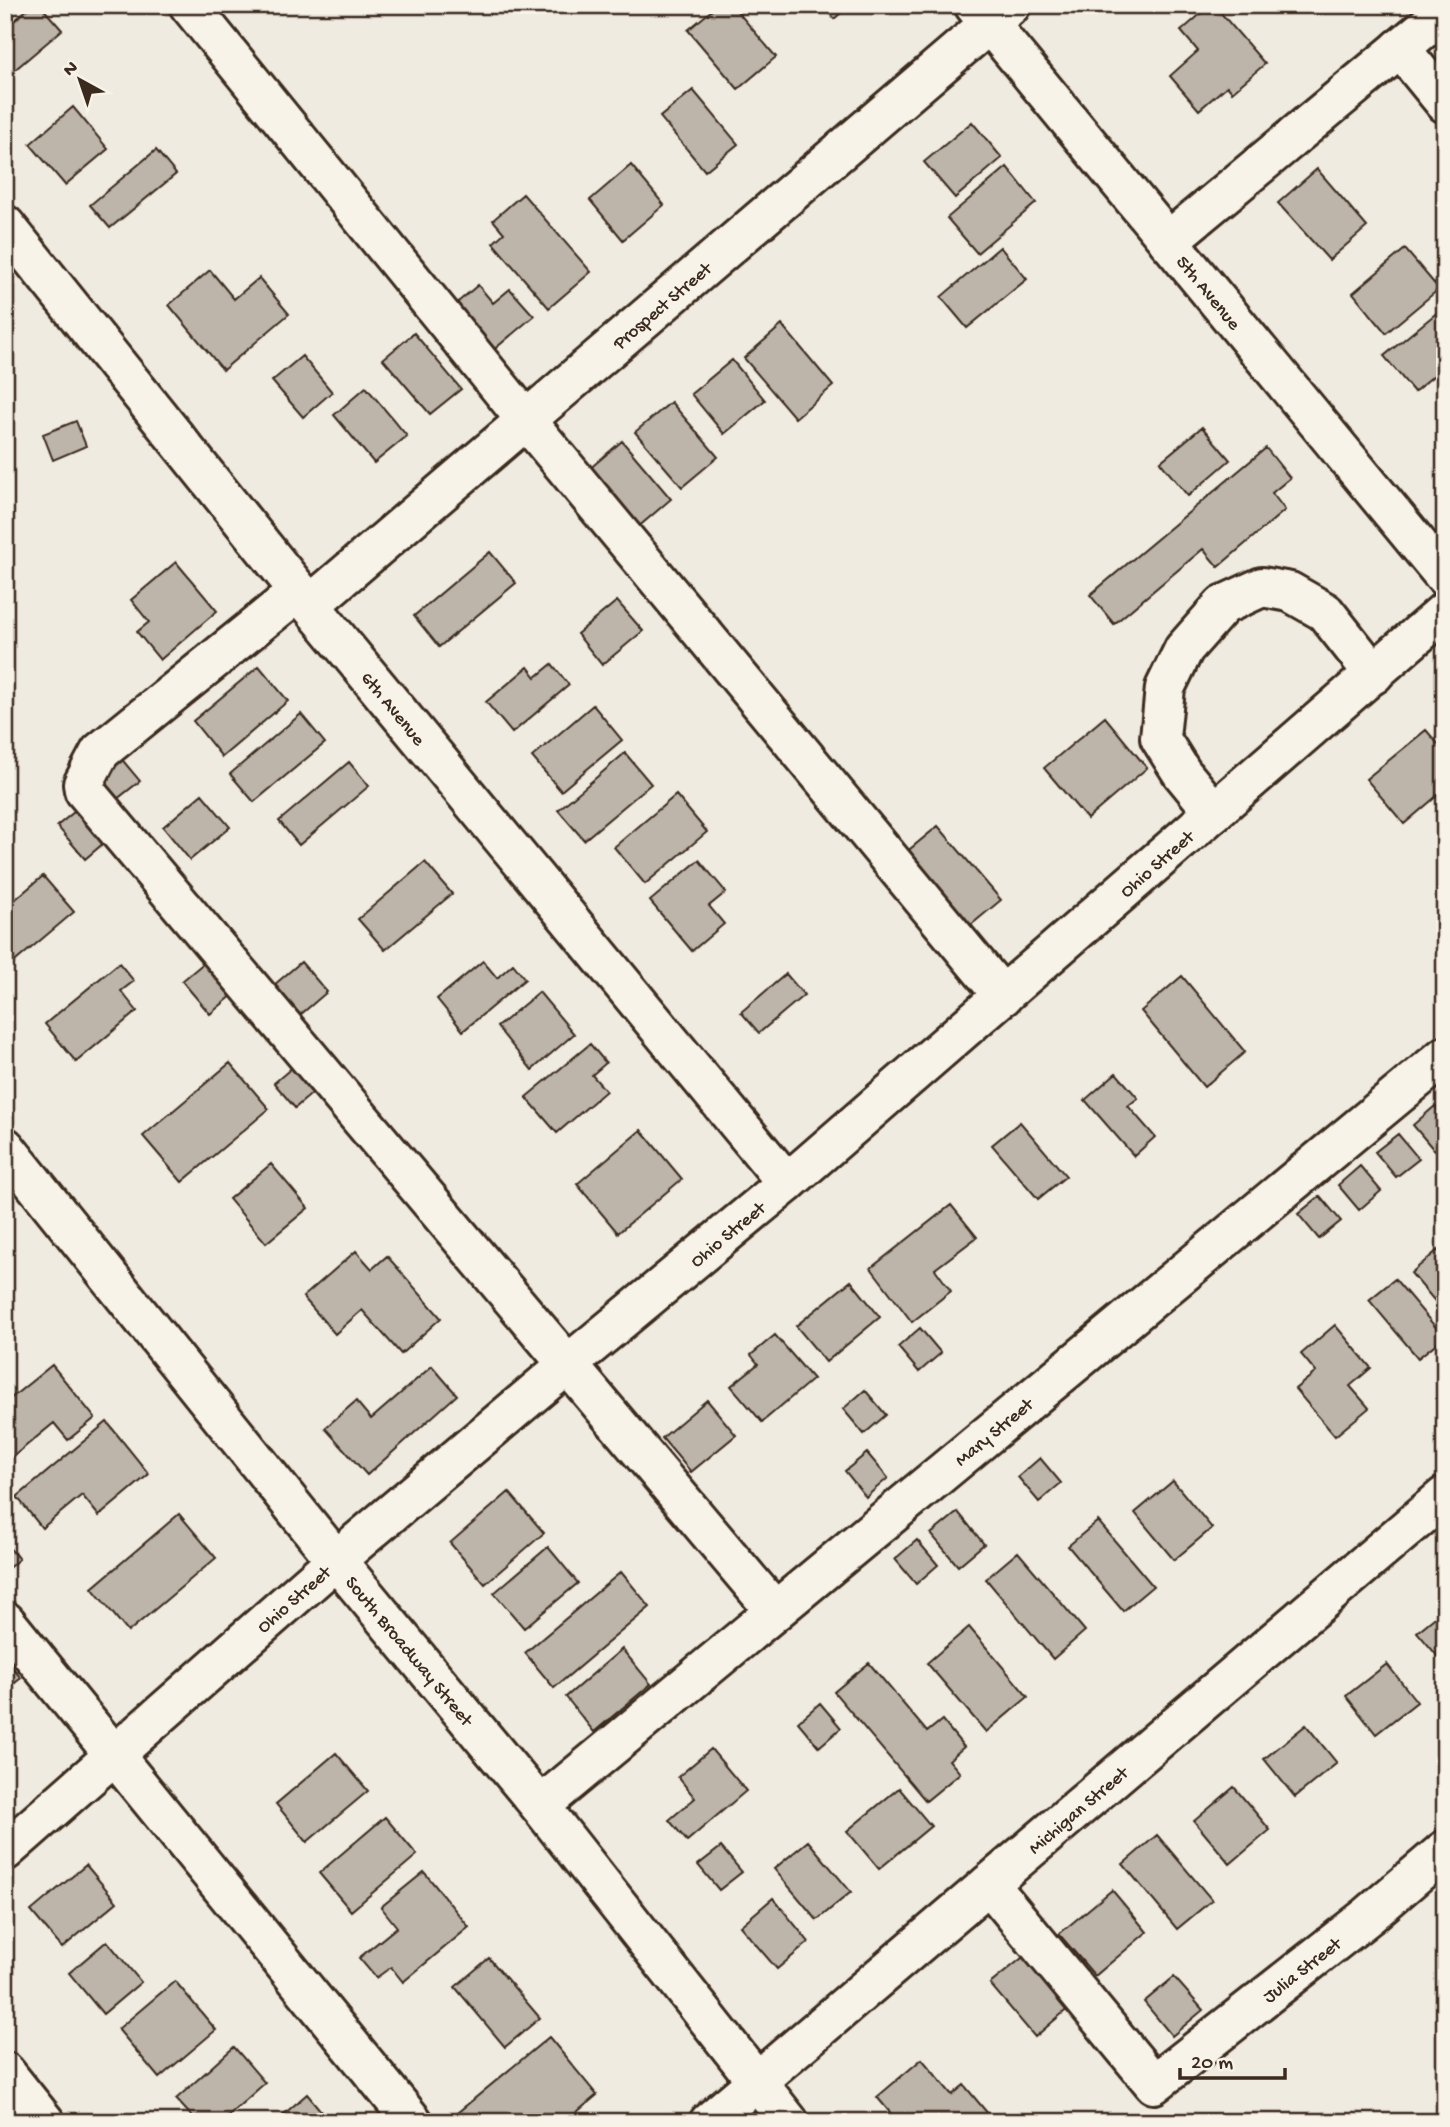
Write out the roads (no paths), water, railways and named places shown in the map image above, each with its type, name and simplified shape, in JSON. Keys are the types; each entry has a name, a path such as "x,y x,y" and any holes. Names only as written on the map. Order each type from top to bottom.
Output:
{"street":[{"path":"190,5 526,420 1003,996"},
{"name":"Prospect Street","path":"567,1364 84,790 82,784 100,752 304,598 526,420 991,11"},
{"name":"5th Avenue","path":"991,11 1168,241 1445,577"},
{"path":"1168,241 1445,11"},
{"path":"1400,48 1445,103"},
{"name":"6th Avenue","path":"5,225 304,598 787,1183"},
{"path":"1214,812 1182,773 1160,737 1165,688 1184,649 1223,605 1262,587 1290,592 1325,612 1374,674"},
{"name":"Ohio Street","path":"5,1851 336,1560 567,1364 787,1183 1445,611"},
{"name":"Mary Street","path":"540,1806 1445,1056"},
{"name":"South Broadway Street","path":"5,1147 336,1560 540,1806 789,2122"},
{"path":"567,1364 775,1611"},
{"name":"Michigan Street","path":"709,2122 1445,1496"},
{"path":"5,1621 413,2122"},
{"name":"Julia Street","path":"989,1884 1154,2084 1368,1916 1445,1850"},
{"path":"5,2072 45,2122"}]}
